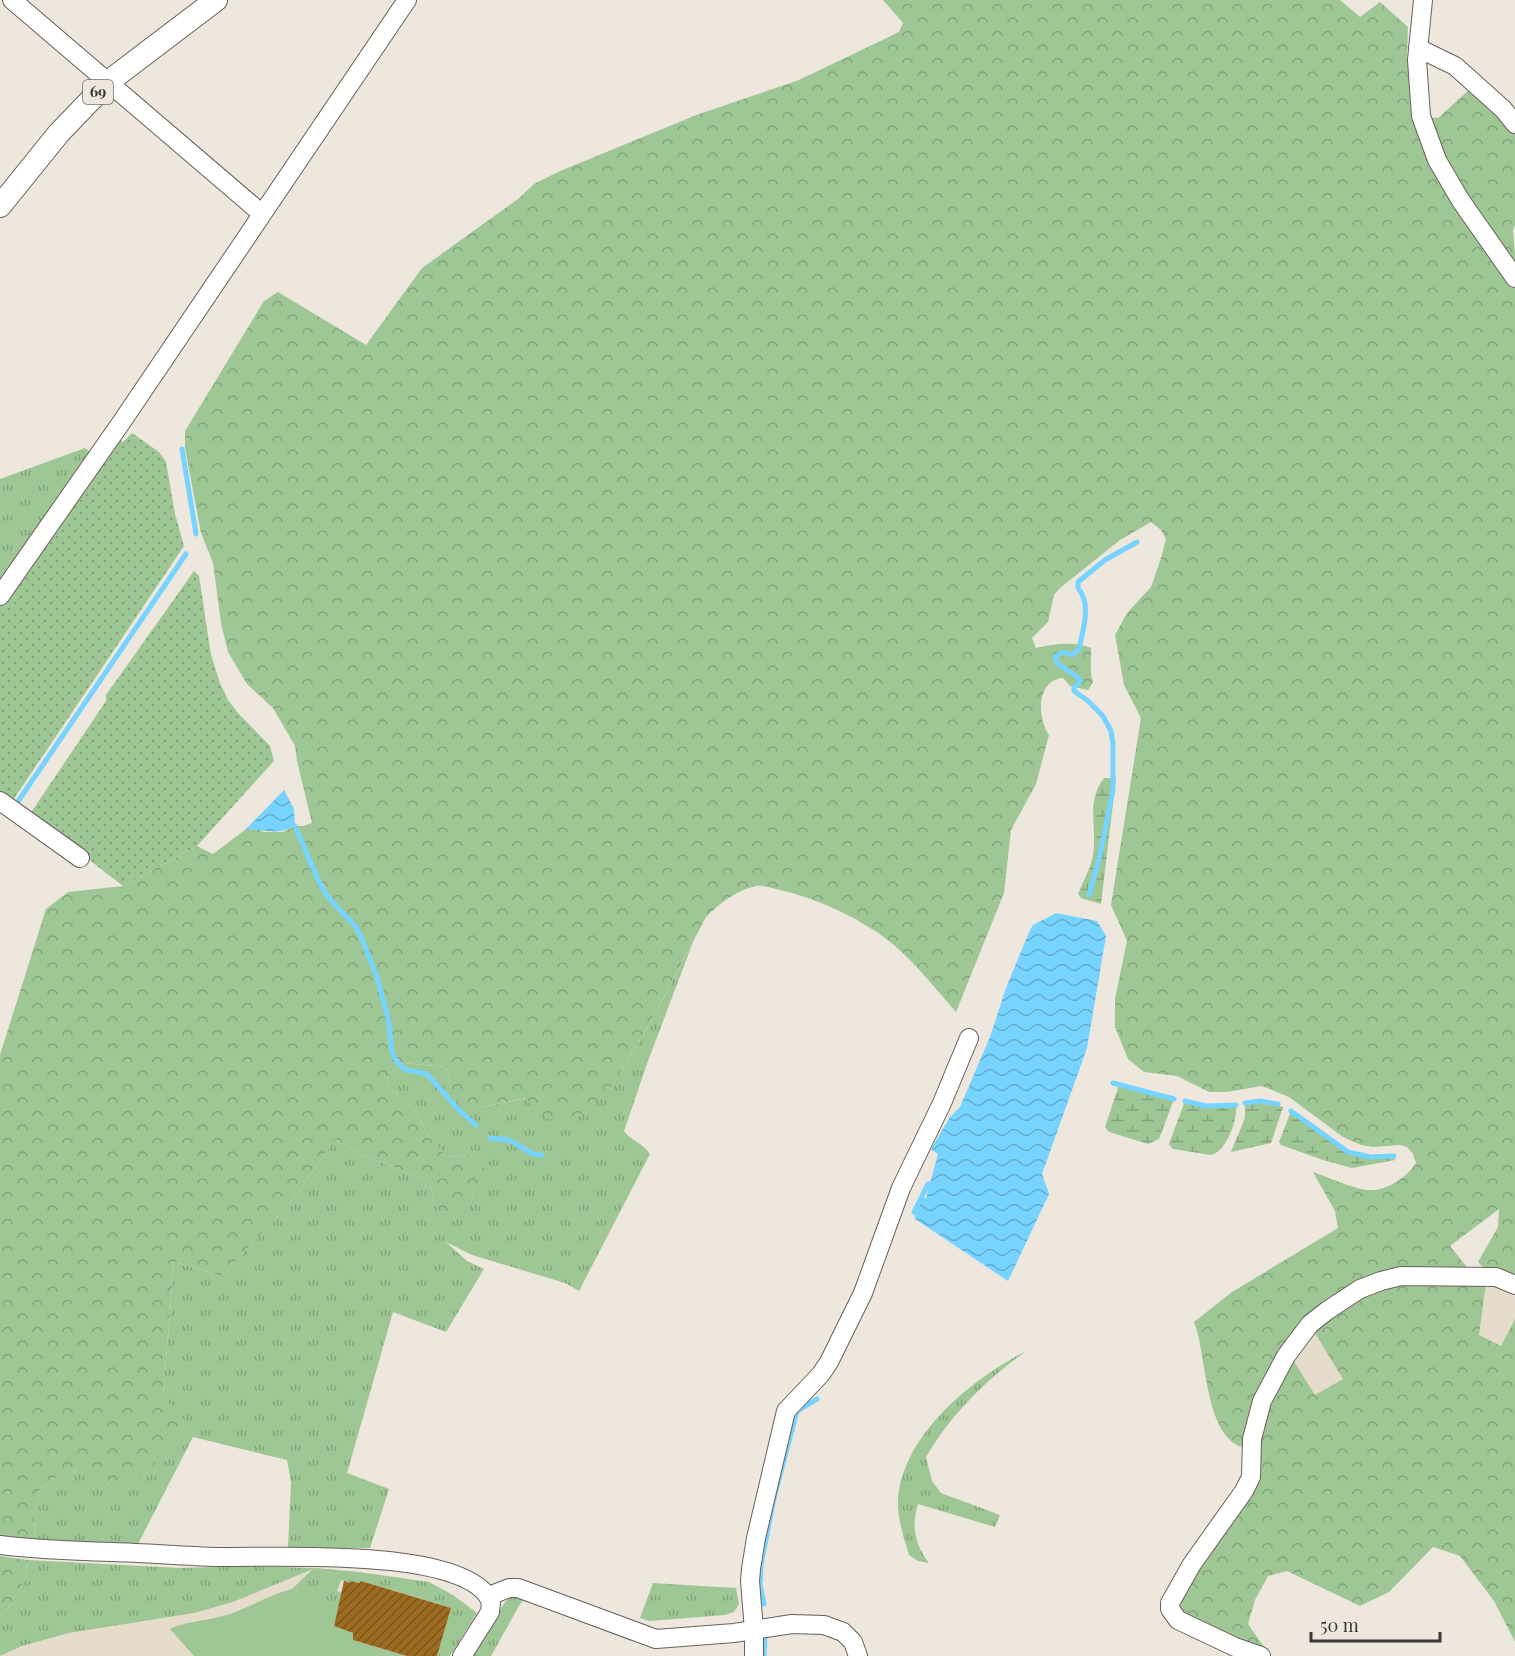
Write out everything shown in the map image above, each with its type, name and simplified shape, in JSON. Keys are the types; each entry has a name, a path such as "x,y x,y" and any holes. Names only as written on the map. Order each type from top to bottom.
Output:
{"main road":[{"name":"69","path":"0,206 59,133 108,82 216,0"}],"street":[{"path":"12,0 261,213"},
{"path":"0,596 236,255 261,213 407,0"},
{"path":"1423,0 1418,48 1421,116 1437,160 1461,201 1515,278"},
{"path":"1418,48 1455,66 1503,109 1515,124"},
{"path":"0,801 80,858"},
{"path":"754,1656 751,1569 756,1538 786,1411 830,1362 863,1293 901,1188 942,1103 949,1104 954,1099 974,1041"},
{"path":"1261,1656 1235,1647 1178,1620 1170,1609 1170,1603 1192,1564 1244,1491 1251,1477 1251,1452 1258,1413 1270,1383 1292,1347 1310,1324 1328,1310 1360,1289 1381,1281 1401,1276 1496,1277 1515,1285"},
{"path":"0,1545 66,1551 218,1557 330,1557 400,1562 457,1575 482,1588 491,1602 490,1612 462,1656"},
{"path":"489,1596 509,1588 518,1588 656,1639 734,1633 792,1624 824,1625 843,1632 853,1642 858,1656"}],"shaded area":[{"path":"1486,1283 1515,1290 1515,1319 1501,1346 1479,1335"},
{"path":"1313,1330 1343,1379 1315,1396 1292,1358"},
{"path":"315,1568 429,1582 453,1595 477,1613 450,1656 1,1656 22,1646 69,1633 194,1613 233,1602"}],"green space":[{"path":"883,0 1340,0 1360,17 1380,2 1408,27 1407,57 1416,117 1438,118 1469,90 1503,117 1515,134 1515,225 1513,230 1515,254 1515,1280 1485,1269 1478,1262 1498,1227 1499,1209 1450,1246 1467,1267 1468,1272 1441,1271 1318,1310 1242,1447 1230,1439 1220,1427 1209,1392 1194,1322 1232,1292 1338,1228 1335,1211 1313,1172 1356,1187 1375,1190 1389,1186 1416,1163 1407,1147 1361,1145 1343,1137 1289,1097 1262,1086 1227,1092 1209,1092 1177,1076 1144,1072 1128,1059 1115,1027 1115,999 1127,941 1111,905 1141,718 1124,685 1115,635 1127,613 1151,587 1161,558 1166,539 1161,530 1151,522 1120,540 1060,588 1054,595 1048,622 1032,638 1036,648 1071,644 1091,648 1093,682 1088,690 1070,686 1063,678 1054,680 1044,692 1041,701 1042,719 1049,735 1036,784 1011,830 1004,893 956,1012 894,945 871,928 815,900 764,886 756,886 729,898 706,917 650,1023 609,1091 580,1116 564,1123 538,1115 526,1098 478,1108 460,1105 451,1088 446,1067 403,1063 388,1075 387,1085 416,1113 428,1135 446,1157 471,1155 484,1163 483,1178 474,1188 471,1204 457,1216 436,1206 429,1181 362,1155 335,1139 295,1197 222,1276 174,1262 163,1396 185,1420 155,1464 146,1473 123,1484 100,1482 69,1469 40,1489 35,1512 34,1540 0,1536 0,1055 46,909 68,892 123,886 197,846 213,854 245,830 283,832 295,826 312,823 295,746 273,708 247,684 228,652 221,623 213,563 201,533 185,448 185,431 264,301 278,292 366,345 422,268 518,199 534,184 560,171 699,114 799,80 899,32 903,23"},
{"path":"132,433 159,452 166,462 175,514 184,546 11,803 0,795 0,605 117,437 123,442"},
{"path":"85,448 93,454 0,580 0,479"},
{"path":"194,571 199,576 211,655 220,683 228,700 238,713 270,746 274,761 197,846 123,886 30,814 106,701 106,695"},
{"path":"1104,778 1116,778 1101,904 1081,898 1078,894 1092,860 1093,806 1098,787"},
{"path":"693,942 624,1131 650,1154 579,1291 565,1283 472,1255 446,1242 467,1261 484,1269 446,1332 393,1312 347,1473 389,1489 370,1548 288,1548 291,1482 287,1460 193,1437 138,1544 34,1540 35,1512 40,1489 69,1469 109,1484 163,1396 174,1262 222,1276 295,1197 335,1139 362,1155 429,1181 436,1206 471,1204 474,1188 483,1178 471,1155 446,1157 428,1135 416,1113 387,1085 388,1075 403,1063 446,1067 451,1088 478,1108 527,1098 538,1115 609,1091 650,1023"},
{"path":"1119,1085 1174,1099 1159,1139 1148,1144 1109,1132 1105,1127"},
{"path":"1185,1101 1206,1106 1236,1105 1235,1119 1230,1134 1222,1148 1216,1153 1211,1155 1173,1149 1169,1144"},
{"path":"1260,1101 1283,1107 1271,1143 1231,1152 1245,1118 1245,1103"},
{"path":"1291,1111 1348,1152 1371,1157 1394,1156 1395,1160 1352,1168 1281,1145 1279,1142"},
{"path":"1399,1282 1486,1283 1479,1335 1501,1346 1515,1319 1515,1642 1494,1601 1460,1556 1433,1547 1389,1592 1360,1606 1287,1571 1268,1576 1255,1600 1248,1624 1266,1650 1251,1646 1180,1612 1181,1600 1202,1562 1222,1538 1245,1501 1261,1468 1260,1435 1263,1416 1292,1358 1315,1395 1343,1379 1313,1330 1349,1301"},
{"path":"1026,1351 970,1399 947,1426 926,1457 932,1481 941,1493 1000,1515 995,1527 918,1504 915,1520 916,1535 920,1549 929,1563 918,1561 909,1555 898,1507 902,1476 912,1453 926,1431 963,1393 1005,1362"},
{"path":"0,1556 28,1560 26,1579 7,1610 0,1614"},
{"path":"28,1560 180,1568 248,1566 315,1568 359,1572 429,1582 453,1595 477,1613 450,1656 437,1656 451,1608 361,1581 350,1583 341,1580 337,1591 342,1593 334,1626 320,1615 309,1599 292,1589 313,1569 233,1602 194,1613 69,1633 22,1646 0,1656 0,1614 7,1610 26,1579"},
{"path":"653,1583 736,1588 739,1604 734,1612 725,1615 649,1621 640,1618"},
{"path":"292,1589 309,1599 320,1615 334,1626 353,1633 353,1640 407,1656 194,1656 170,1629 230,1614"},
{"path":"513,1595 631,1639 631,1641 524,1600 491,1656 471,1656 505,1602"}],"water":[{"path":"284,790 294,809 295,826 275,832 245,830"},
{"path":"1056,913 1097,921 1106,936 1087,1048 1042,1174 1049,1194 1008,1281 915,1219 914,1212 922,1198 926,1198 938,1154 931,1149 950,1117 960,1107 990,1037 1006,988 1030,930 1033,925"}],"building":[{"path":"344,1581 359,1583 361,1581 451,1608 437,1656 407,1656 353,1640 353,1633 334,1626"}],"waterway":[{"path":"182,449 196,534"},
{"path":"1089,895 1100,855 1113,790 1113,744 1111,731 1103,716 1074,691 1081,681 1062,667 1055,657 1063,653 1072,655 1079,649 1086,609 1078,582 1105,560 1137,542"},
{"path":"17,803 186,554"},
{"path":"295,826 319,882 328,897 356,927 361,937 377,977 388,1018 392,1052 397,1062 404,1069 427,1074 458,1109 476,1125"},
{"path":"1113,1083 1174,1099"},
{"path":"1185,1101 1206,1106 1236,1105"},
{"path":"1245,1103 1260,1101 1278,1104"},
{"path":"1291,1111 1348,1152 1371,1157 1394,1156"},
{"path":"490,1138 509,1140 533,1154 542,1155"},
{"path":"914,1212 928,1184 936,1185"},
{"path":"764,1604 760,1585 761,1565 774,1498 797,1411 817,1399"},
{"path":"764,1656 765,1636"}]}
